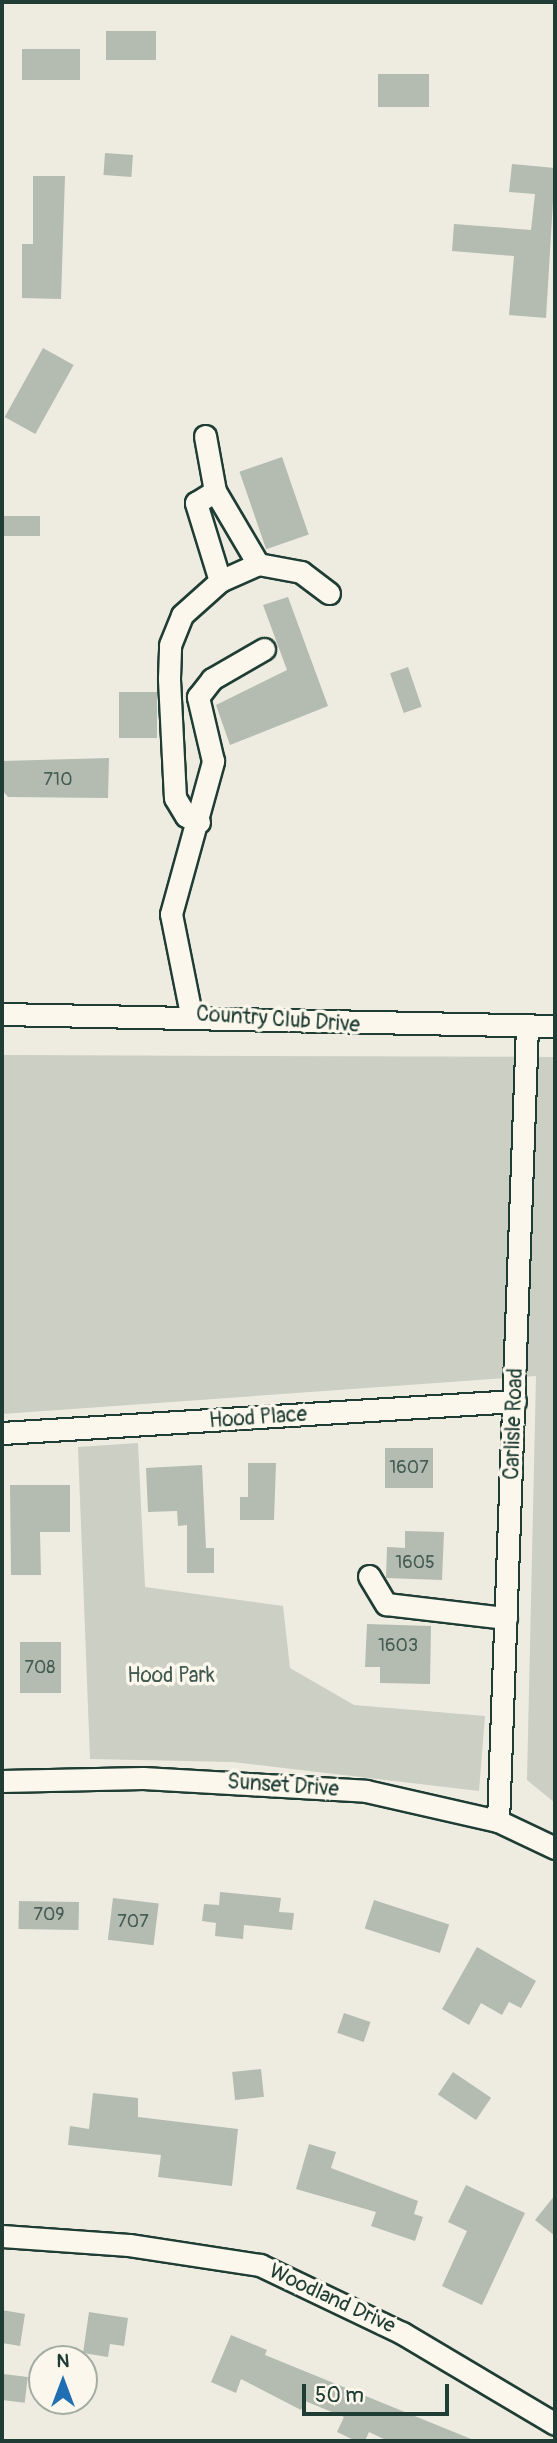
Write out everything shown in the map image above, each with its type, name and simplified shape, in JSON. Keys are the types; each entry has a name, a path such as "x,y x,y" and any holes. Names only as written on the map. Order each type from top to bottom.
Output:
{"street":[{"path":"205,436 215,491 257,564"},
{"path":"215,491 196,503 220,581"},
{"path":"199,822 186,816 175,798 170,645 182,615 220,581 257,564 301,572 329,593"},
{"path":"191,1014 171,914 199,822 212,761 198,697 212,679 264,649"},
{"name":"Country Club Drive","path":"2,1014 191,1014 327,1025 555,1026"},
{"name":"Carlisle Road","path":"498,1822 527,1026"},
{"name":"Hood Place","path":"2,1433 515,1401"},
{"path":"369,1576 386,1604 506,1618"},
{"name":"Sunset Drive","path":"2,1781 143,1778 366,1791 498,1822 555,1848"},
{"name":"Woodland Drive","path":"2,2236 129,2245 271,2269 402,2333 555,2424"}],"green space":[{"path":"2,1055 555,1057 555,1803 527,1780 536,1376 2,1414"},
{"name":"Hood Park","path":"138,1443 145,1587 283,1606 290,1668 354,1705 485,1716 479,1791 233,1762 90,1759 78,1447"}],"building":[{"path":"106,31 156,31 156,60 106,60"},
{"path":"22,49 80,49 80,80 22,80"},
{"path":"378,74 429,74 429,107 378,107"},
{"path":"105,153 133,155 131,177 103,175"},
{"path":"512,164 555,168 546,318 509,315 514,256 452,251 454,224 531,230 535,194 509,192"},
{"path":"33,176 65,176 61,299 22,298 22,244 33,244"},
{"path":"43,348 74,365 35,434 5,417"},
{"path":"282,457 309,535 266,549 239,472"},
{"path":"2,516 40,516 40,536 2,536"},
{"path":"288,597 328,706 230,745 216,705 287,670 263,605"},
{"path":"408,667 422,707 404,713 390,673"},
{"path":"119,692 157,692 157,738 119,738"},
{"path":"109,758 108,798 8,797 2,790 2,761"},
{"path":"385,1448 433,1448 433,1488 385,1488"},
{"path":"248,1463 276,1463 274,1520 240,1520 240,1497 248,1497"},
{"path":"202,1465 206,1548 214,1548 214,1573 187,1573 187,1525 178,1526 177,1511 148,1512 146,1468"},
{"path":"10,1485 70,1485 70,1532 40,1532 41,1575 11,1575"},
{"path":"405,1531 444,1532 442,1580 386,1578 387,1547 405,1548"},
{"path":"367,1624 431,1626 430,1684 380,1683 380,1667 365,1667"},
{"path":"20,1642 61,1642 61,1693 20,1693"},
{"path":"220,1892 281,1898 279,1912 294,1913 292,1930 244,1925 243,1939 215,1936 216,1923 202,1921 204,1904 219,1905"},
{"path":"113,1898 159,1904 154,1945 108,1940"},
{"path":"374,1900 449,1924 440,1953 365,1929"},
{"path":"19,1901 79,1902 79,1930 19,1929"},
{"path":"477,1947 536,1981 521,2008 509,2002 502,2015 481,2003 469,2025 442,2009"},
{"path":"344,2013 370,2022 364,2042 337,2033"},
{"path":"261,2069 264,2097 235,2100 232,2072"},
{"path":"453,2072 491,2098 476,2120 438,2094"},
{"path":"93,2093 138,2098 138,2117 238,2129 232,2186 158,2177 161,2155 68,2145 70,2126 89,2129"},
{"path":"309,2144 336,2152 331,2168 418,2201 414,2214 423,2217 415,2241 371,2226 376,2212 296,2189"},
{"path":"466,2185 525,2213 482,2305 442,2286 467,2231 448,2222"},
{"path":"555,2195 555,2236 535,2220"},
{"path":"2,2310 25,2314 20,2346 2,2343"},
{"path":"89,2312 128,2318 124,2346 110,2344 108,2357 98,2355 98,2345 84,2345"},
{"path":"231,2335 267,2350 265,2355 476,2441 388,2441 369,2432 365,2441 356,2441 337,2432 344,2417 305,2401 301,2410 241,2379 236,2393 211,2382"},
{"path":"3,2374 28,2377 25,2403 2,2400"}]}
